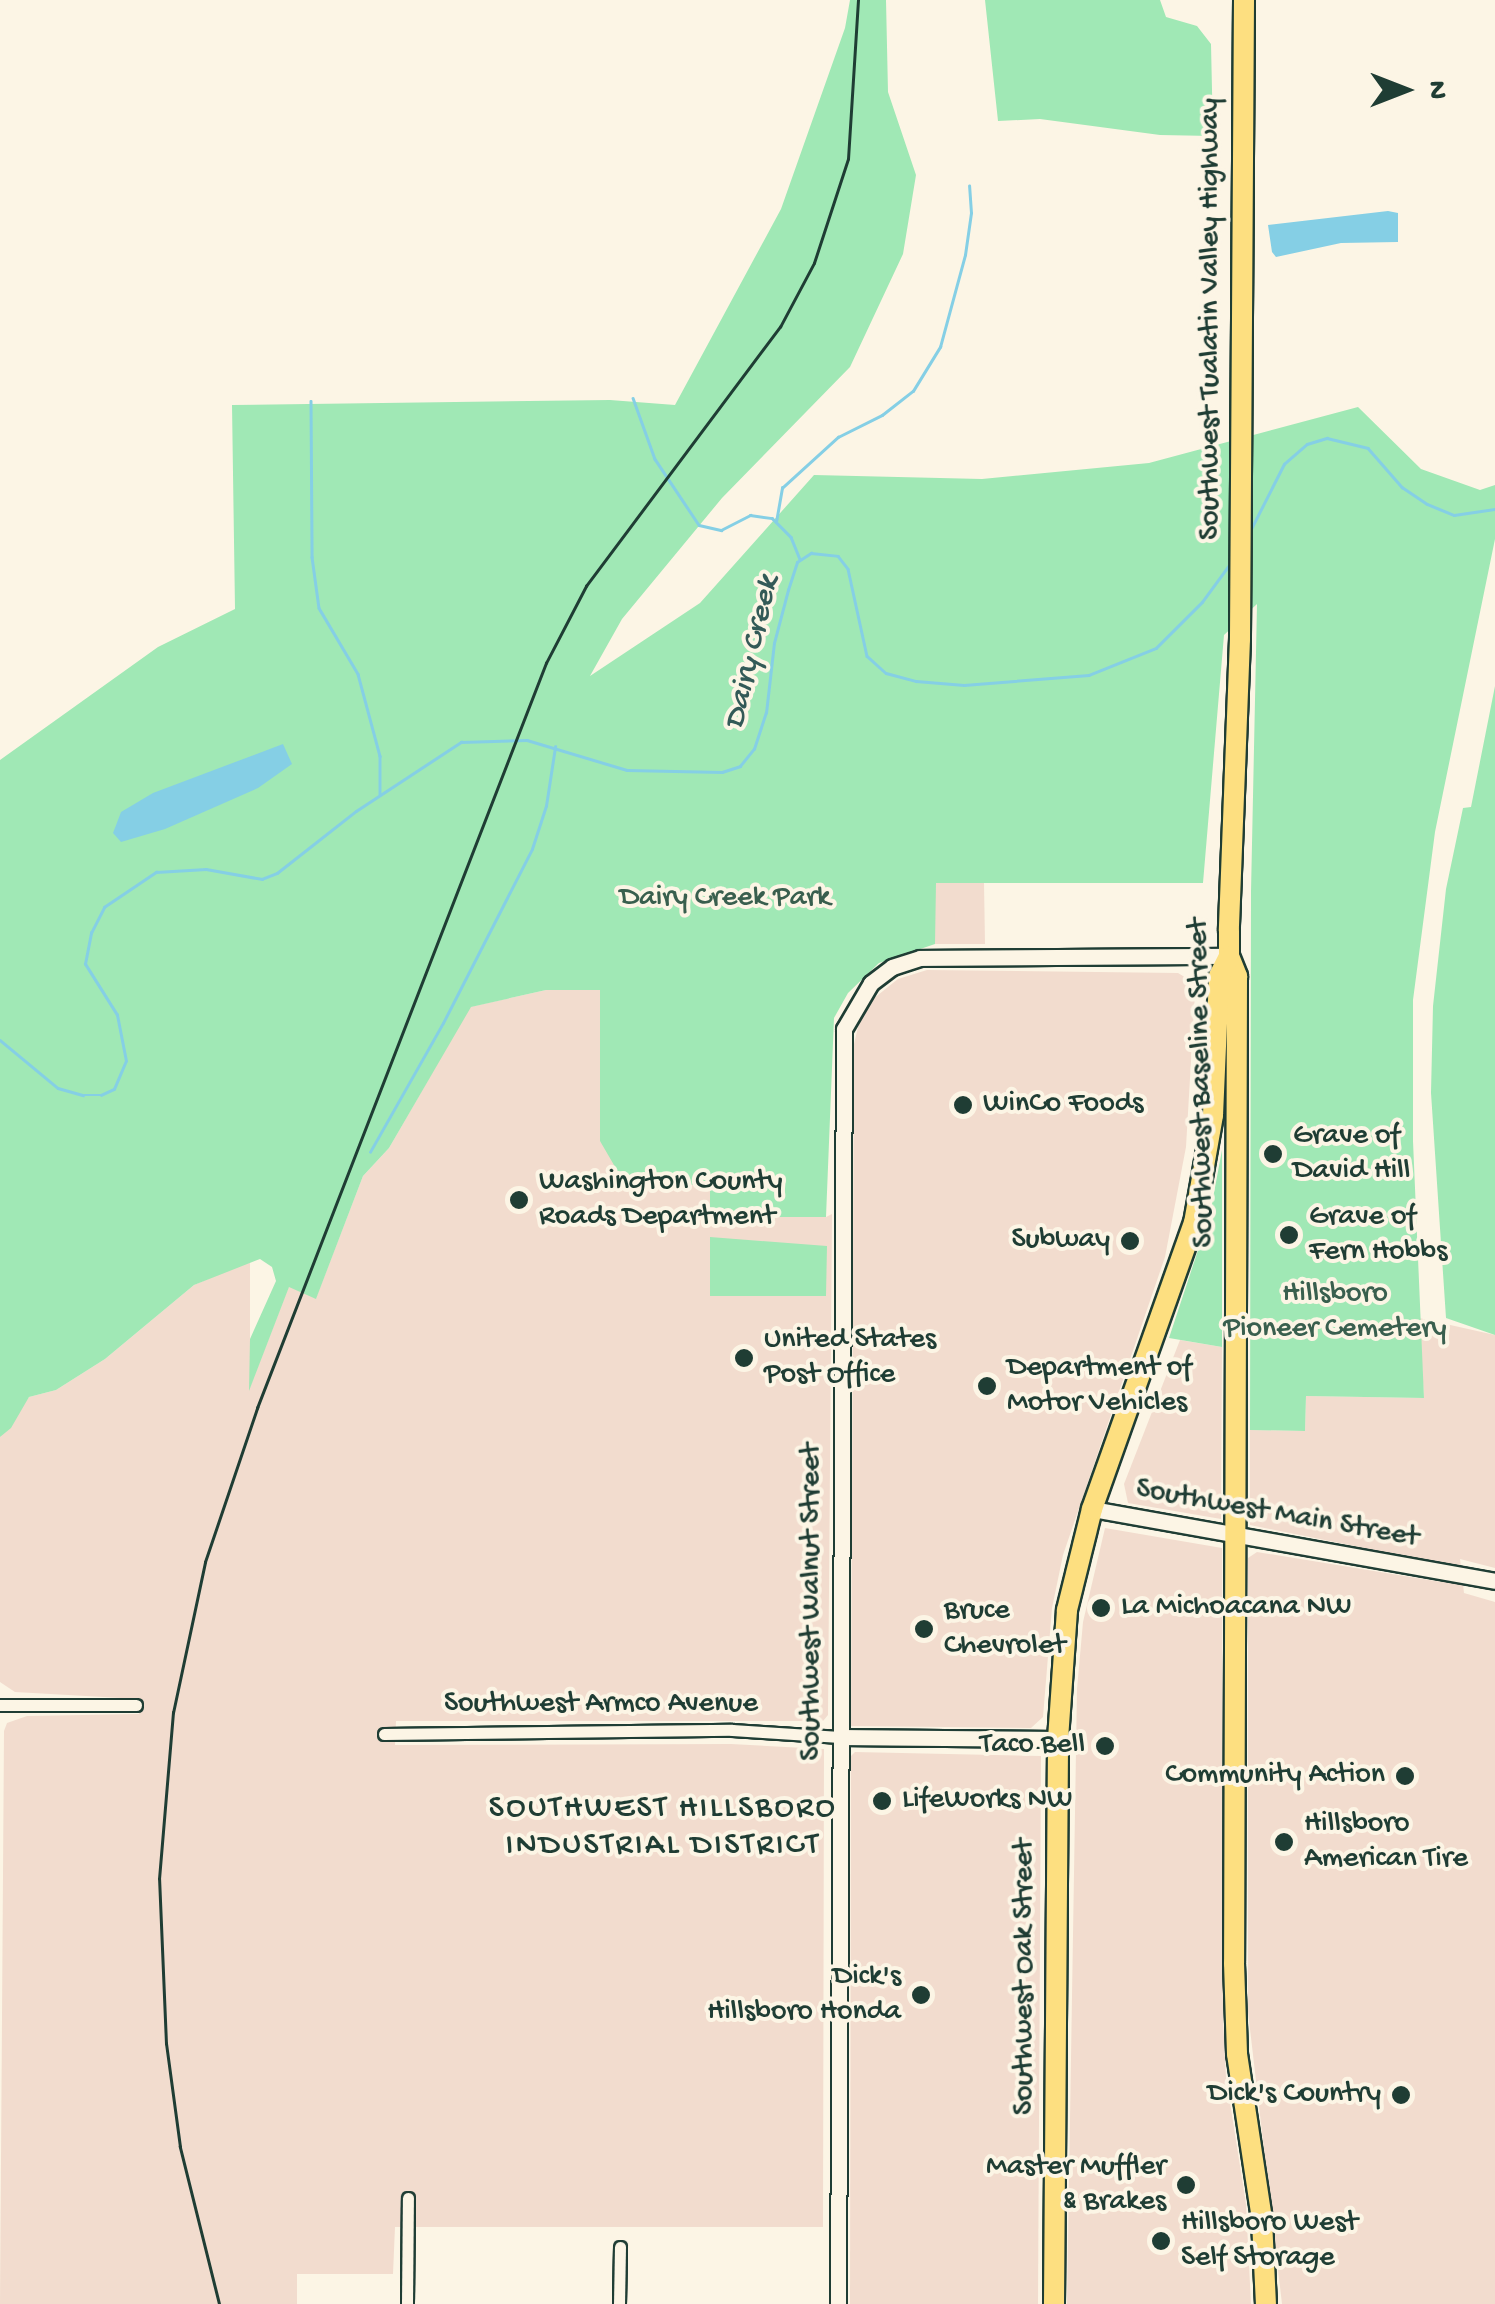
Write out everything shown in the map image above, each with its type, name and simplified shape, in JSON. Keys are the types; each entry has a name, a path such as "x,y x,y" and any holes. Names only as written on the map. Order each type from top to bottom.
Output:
{"highway":[{"name":"Southwest Tualatin Valley Highway","path":"1240,638 1244,0"},
{"name":"Southwest Baseline Street","path":"1240,638 1230,956 1237,976 1236,2029 1262,2220 1266,2304"},
{"name":"Southwest Oak Street","path":"1054,2304 1058,1740 1068,1610 1092,1509 1194,1223 1213,1116 1219,976 1230,956"}],"street":[{"name":"Southwest Walnut Street","path":"838,2304 842,1051 851,1011 881,974 904,962 930,957 1230,956"},
{"name":"Southwest Main Street","path":"1092,1509 1495,1582"},
{"path":"0,1705 136,1705"},
{"name":"Southwest Armco Avenue","path":"384,1734 732,1730 1058,1740"},
{"path":"407,2304 408,2198"},
{"path":"620,2247 620,2304"}],"shaded area":[{"path":"935,883 984,883 985,944 935,944"},
{"path":"927,970 1178,973 1193,982 1195,993 1186,1147 1165,1257 1063,1555 1052,1608 1043,1717 1031,1728 851,1726 854,1044 860,1019 873,999 898,979"},
{"path":"546,990 600,990 600,1141 710,1184 826,1217 832,1214 828,1715 823,1721 396,1721 395,1745 731,1744 824,1749 823,2227 395,2227 393,2274 297,2274 297,2304 0,2304 4,1731 7,1723 27,1716 139,1714 139,1699 15,1692 0,1682 0,1437 29,1397 56,1390 105,1359 194,1285 250,1261 250,1387 289,1286 316,1298 363,1176 389,1148 470,1007"},
{"path":"1419,1318 1495,1335 1495,1568 1460,1559 1464,1593 1495,1602 1495,2304 1282,2304 1248,2012 1248,1558 1257,1552 1441,1582 1439,1563 1250,1525 1250,1430 1305,1431 1306,1396 1424,1398"},
{"path":"1180,1340 1222,1347 1221,1519 1128,1503 1124,1484"},
{"path":"1105,1528 1222,1548 1223,2019 1226,2077 1246,2204 1251,2304 1067,2304 1077,1689 1083,1622"},
{"path":"855,1752 1041,1756 1038,2304 850,2304 851,1756"}],"green space":[{"path":"850,0 886,0 888,92 916,175 903,254 850,367 722,498 622,619 590,676 700,603 814,475 982,479 1149,463 1358,407 1421,469 1480,490 1495,485 1495,539 1435,832 1413,1000 1413,1141 1424,1398 1306,1396 1305,1431 1250,1430 1251,892 1257,604 1224,635 1203,883 936,883 935,944 879,963 848,993 834,1018 826,1217 710,1217 710,1185 625,1184 600,1141 600,990 546,990 471,1007 389,1148 363,1176 316,1299 289,1287 249,1391 250,1339 276,1281 272,1267 260,1259 194,1285 105,1359 56,1390 29,1397 11,1428 0,1437 0,760 158,647 235,609 232,405 610,400 675,405 781,209 845,28"},
{"path":"985,0 1160,0 1166,17 1197,26 1211,44 1213,136 1160,135 1040,119 998,121"},
{"path":"1495,686 1495,1335 1446,1318 1431,1093 1433,1006 1446,889 1463,808 1471,807"},
{"path":"1222,1150 1222,1347 1169,1338 1210,1214"},
{"path":"710,1237 827,1246 826,1296 710,1296"}],"water":[{"path":"1398,213 1398,242 1341,243 1276,257 1272,252 1268,225"},
{"path":"283,744 292,764 258,788 165,829 121,842 113,833 121,812 153,793"}],"waterway":[{"path":"776,522 782,488 838,437 882,415 913,391 940,347 965,255 971,213 969,186"},
{"path":"633,398 655,459 699,525 721,530 750,515 772,518 791,537 800,559"},
{"path":"311,401 312,557 319,608 358,674 380,756 380,794"},
{"name":"Dairy Creek","path":"1249,533 1284,464 1307,444 1327,438 1368,448 1402,487 1427,504 1454,515 1495,509"},
{"name":"Dairy Creek","path":"0,1040 58,1088 83,1095 101,1095 114,1089 126,1061 117,1015 85,964 91,933 104,907 156,872 206,869 262,879 277,873 356,811 461,742 527,740 627,770 722,772 740,766 754,749 766,713 774,643 797,562 811,553 838,556 848,569 867,656 886,673 916,681 964,685 1089,675 1156,648 1202,602 1232,561"},
{"path":"370,1152 443,1023 532,849 546,806 555,747"}],"railway":[{"path":"219,2304 180,2147 166,2044 159,1879 173,1713 205,1562 257,1408 546,663 586,586 780,327 814,263 848,159 858,0"}],"place":[{"name":"WinCo Foods","path":"963,1105"},
{"name":"Grave of David Hill","path":"1273,1154"},
{"name":"Washington County Roads Department","path":"519,1200"},
{"name":"Grave of Fern Hobbs","path":"1289,1235"},
{"name":"Subway","path":"1130,1241"},
{"name":"United States Post Office","path":"744,1358"},
{"name":"Department of Motor Vehicles","path":"987,1386"},
{"name":"La Michoacana NW","path":"1101,1608"},
{"name":"Bruce Chevrolet","path":"924,1629"},
{"name":"Taco Bell","path":"1105,1746"},
{"name":"Community Action","path":"1405,1776"},
{"name":"LifeWorks NW","path":"882,1801"},
{"name":"Hillsboro American Tire","path":"1284,1842"},
{"name":"Dick's Hillsboro Honda","path":"921,1995"},
{"name":"Dick's Country","path":"1401,2095"},
{"name":"Master Muffler & Brakes","path":"1186,2185"},
{"name":"Hillsboro West Self Storage","path":"1161,2241"}],"district":[{"name":"SOUTHWEST HILLSBORO INDUSTRIAL DISTRICT","path":"663,1828"}],"park label":[{"name":"Dairy Creek Park","path":"725,899"},
{"name":"Hillsboro Pioneer Cemetery","path":"1335,1312"}]}
